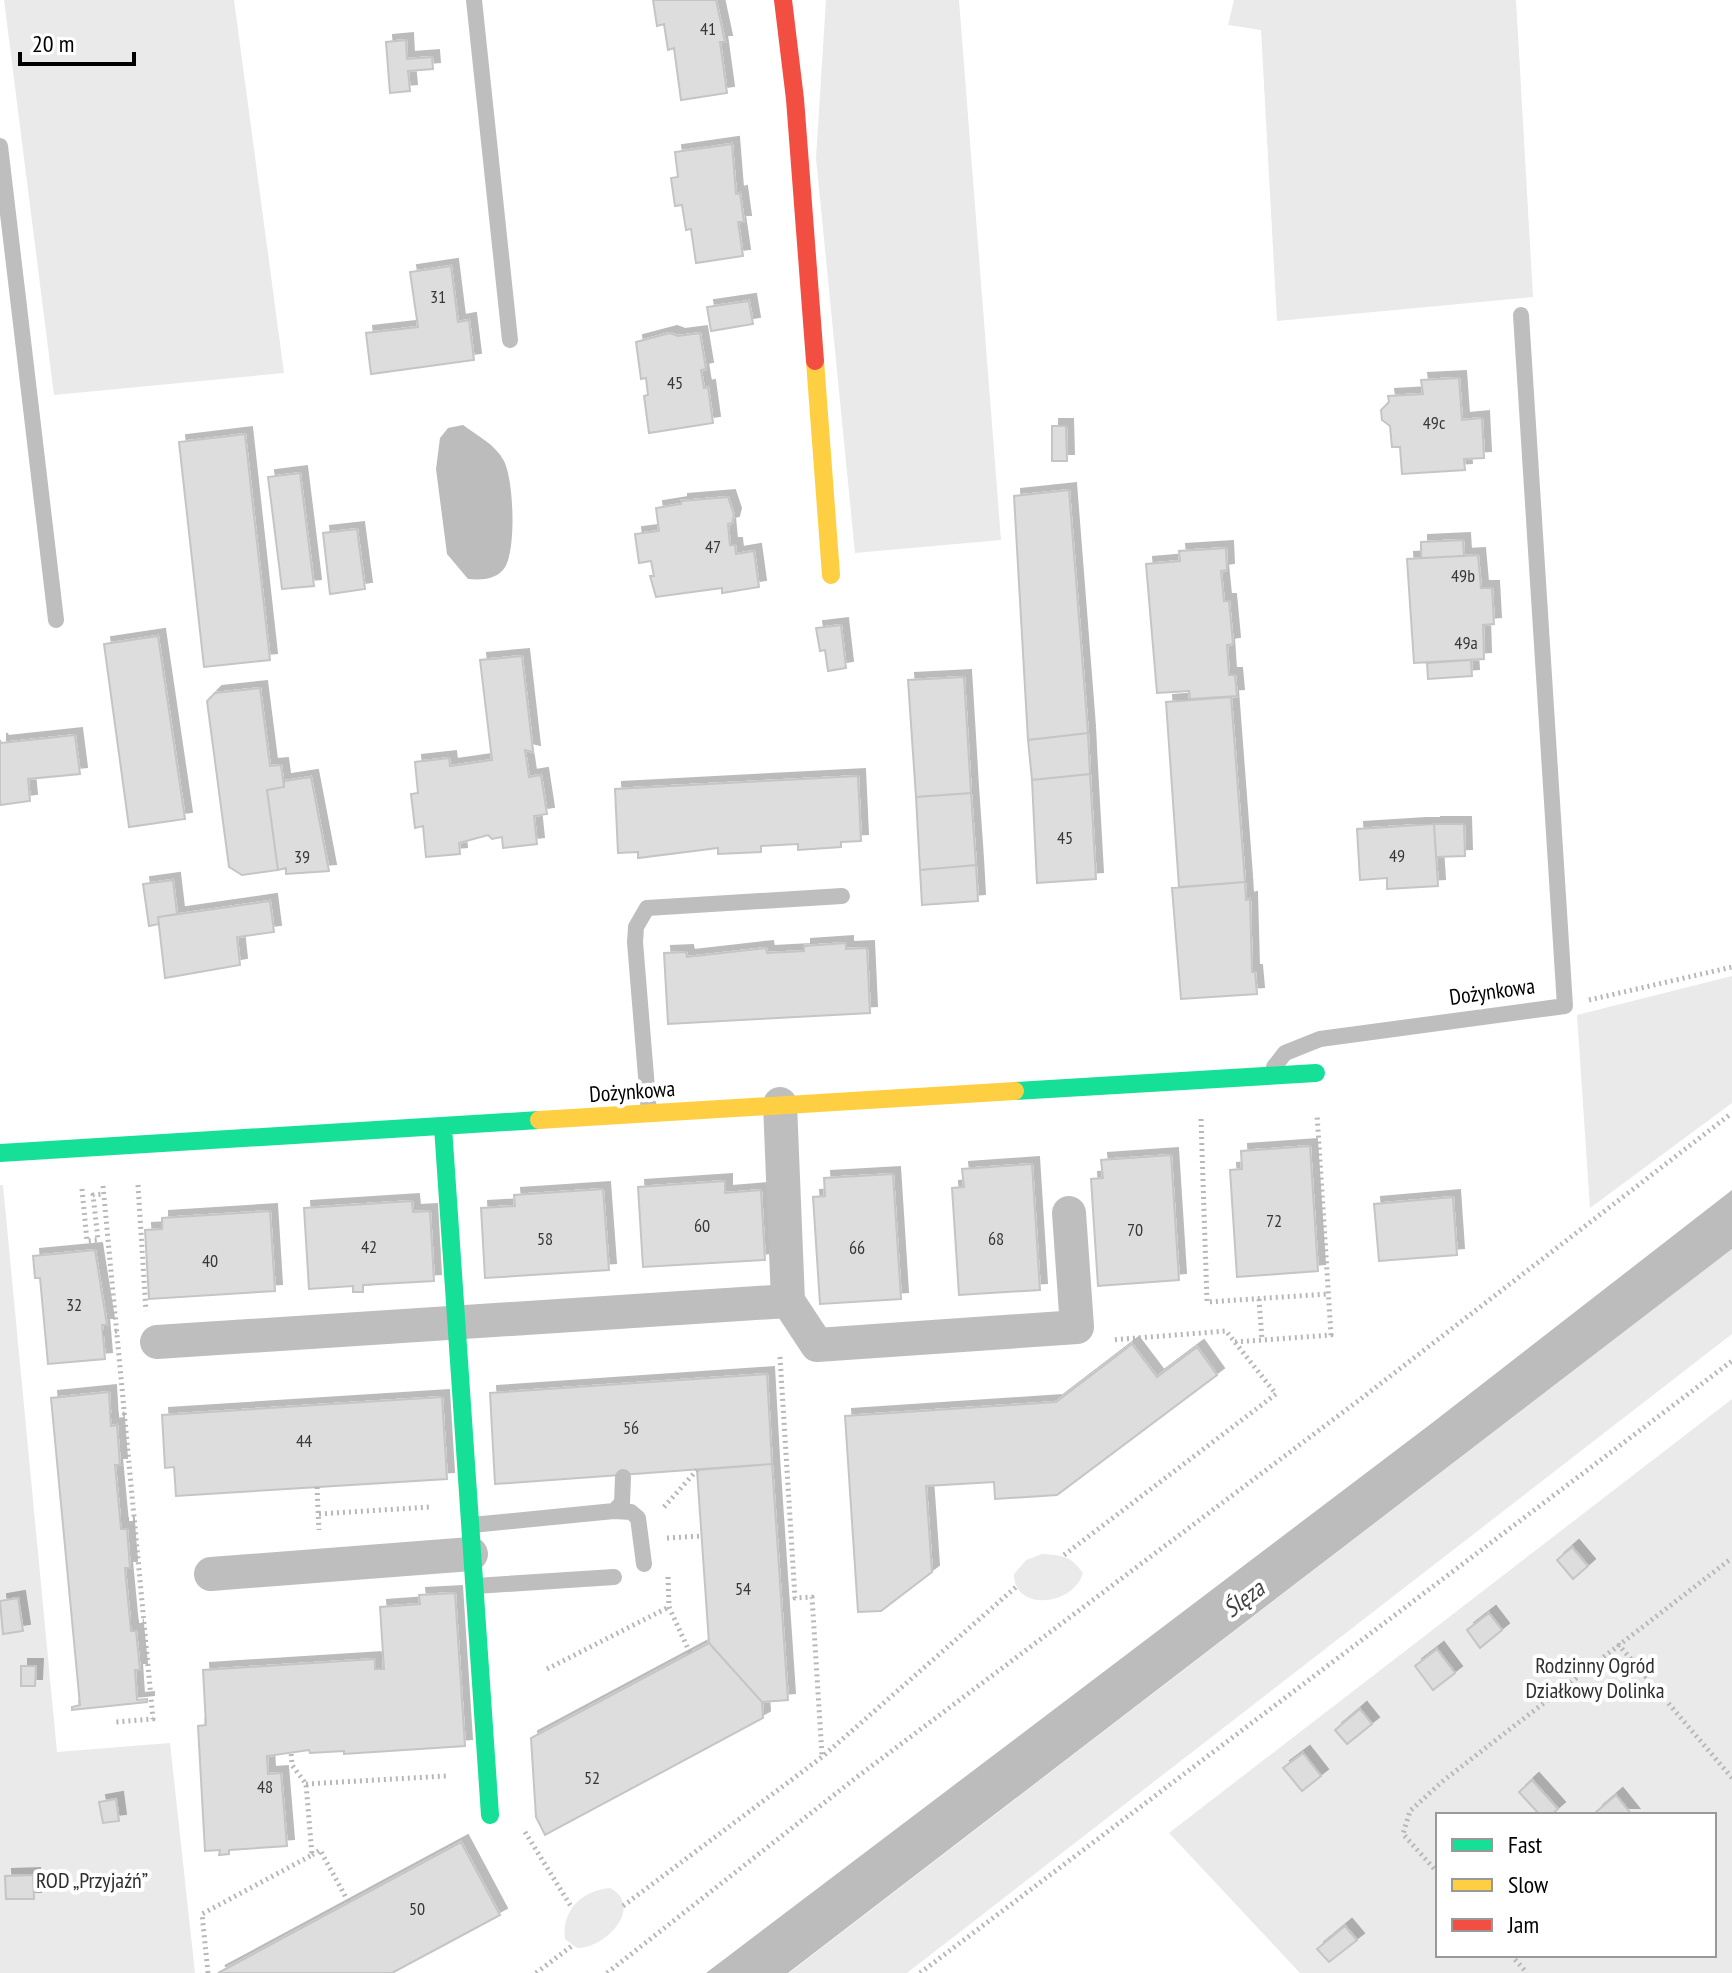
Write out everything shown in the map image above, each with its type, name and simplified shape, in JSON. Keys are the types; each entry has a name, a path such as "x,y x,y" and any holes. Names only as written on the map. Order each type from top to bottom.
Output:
{"street":[{"path":"783,0 795,99 831,575"},
{"name":"Dożynkowa","path":"0,1153 1316,1073"},
{"path":"780,1104 782,1301 817,1345 1077,1327 1069,1213"},
{"path":"443,1127 490,1815"},
{"path":"152,1333 458,1324 782,1301"},
{"path":"211,1574 472,1555"}],"lane":[{"path":"474,0 510,340"},
{"path":"0,146 56,620"},
{"path":"1521,315 1565,1006"},
{"path":"649,1115 635,942 636,927 647,908 842,896"},
{"name":"Dożynkowa","path":"1268,1075 1285,1053 1320,1039 1565,1006"},
{"path":"614,1511 622,1503 623,1477"},
{"path":"472,1555 614,1511 631,1512 638,1518 644,1564"},
{"path":"472,1555 614,1577"}],"path":[{"name":"Dożynkowa","path":"1565,1006 1732,967"},
{"path":"1235,1342 1331,1335 1317,1112"},
{"path":"607,1973 857,1777 1358,1401 1732,1113"},
{"path":"1201,1118 1207,1302 1328,1294"},
{"path":"138,1184 152,1333"},
{"path":"81,1186 87,1241 98,1240 93,1195 104,1193 153,1719 115,1722"},
{"path":"1259,1299 1262,1340"},
{"path":"782,1301 795,1598 812,1597 822,1757"},
{"path":"1064,1555 1276,1394 1226,1331 1104,1341 1077,1327"},
{"path":"103,1333 117,1331"},
{"path":"920,1973 1732,1361"},
{"path":"111,1416 125,1414"},
{"path":"319,1514 470,1505"},
{"path":"121,1520 135,1519"},
{"path":"666,1538 701,1536"},
{"path":"1436,1871 1403,1834 1410,1811 1444,1780 1732,1558"},
{"path":"623,1906 822,1757 1016,1587"},
{"path":"547,1669 669,1607"},
{"path":"131,1623 144,1621"},
{"path":"1618,1644 1732,1778"},
{"path":"291,1751 292,1765 306,1784 312,1855"},
{"path":"306,1784 487,1773"},
{"path":"208,1973 202,1914 320,1850 349,1903"},
{"path":"536,1973 573,1945"},
{"path":"1513,1957 1527,1973"}],"green space":[{"path":"4,0 234,0 284,373 54,395"},
{"path":"826,0 959,0 1001,540 855,553 816,158"},
{"path":"1234,0 1516,0 1533,297 1277,321 1261,30 1228,25"},
{"path":"1732,976 1732,1103 1590,1208 1577,1015"},
{"name":"ROD „Przyjaźń”","path":"0,1185 3,1185 57,1752 170,1743 195,1973 0,1973"},
{"path":"1732,1249 1732,1334 907,1973 789,1973"},
{"name":"Rodzinny Ogród Działkowy Dolinka","path":"1732,1399 1732,1973 1300,1973 1169,1833"},
{"path":"1042,1554 1066,1558 1083,1573 1068,1593 1057,1598 1033,1599 1016,1586 1014,1574 1026,1560"},
{"path":"610,1888 620,1896 624,1906 617,1926 599,1942 577,1948 565,1939 570,1911 583,1897"}],"water":[{"path":"463,425 500,455 510,484 512,534 507,562 496,576 487,579 468,579 447,554 436,469 440,438 448,428"},
{"name":"Ślęza","path":"1732,1190 1732,1249 788,1973 706,1973 1432,1423"}],"building":[{"path":"653,0 716,0 725,42 720,42 727,93 681,100 674,48 668,50 664,24 657,26"},
{"path":"406,40 407,59 432,57 433,69 408,71 410,91 390,93 386,42"},
{"path":"732,144 736,194 740,193 744,222 738,222 743,256 696,263 691,229 686,230 682,205 675,206 671,178 678,177 675,152"},
{"path":"451,266 458,322 469,320 474,360 371,374 366,333 418,327 410,272"},
{"path":"749,301 753,324 711,331 707,307"},
{"path":"670,333 678,336 700,333 706,369 701,370 704,388 708,387 713,423 649,433 644,396 648,395 646,378 641,379 636,342"},
{"path":"1459,378 1462,420 1482,418 1484,458 1464,459 1465,470 1402,474 1400,447 1392,447 1390,426 1382,420 1381,410 1389,402 1388,396 1423,394 1421,380"},
{"path":"1052,426 1066,426 1067,461 1052,461"},
{"path":"245,434 270,660 204,667 179,442"},
{"path":"300,473 314,586 282,589 268,477"},
{"path":"1069,490 1088,733 1028,740 1014,496"},
{"path":"728,497 734,515 732,523 728,524 730,545 735,545 736,554 754,551 759,587 722,593 722,588 656,597 650,576 654,576 651,561 639,563 635,534 659,531 656,508 681,504 681,501"},
{"path":"357,529 365,589 330,594 323,533"},
{"path":"1463,540 1464,556 1421,558 1421,542"},
{"path":"1226,548 1227,570 1221,571 1224,601 1229,601 1233,644 1227,645 1229,675 1235,675 1237,696 1190,699 1189,691 1157,693 1146,564 1180,561 1179,551"},
{"path":"1478,555 1481,588 1492,588 1494,624 1483,625 1484,659 1414,663 1407,559"},
{"path":"841,625 846,668 828,671 825,650 820,651 816,628"},
{"path":"158,636 185,819 129,827 104,644"},
{"path":"522,656 533,752 525,750 529,777 541,775 547,814 534,816 537,844 503,848 502,837 492,839 488,835 459,843 460,854 426,857 423,826 415,828 411,794 418,793 415,762 449,758 450,766 492,760 480,660"},
{"path":"1471,660 1472,676 1428,679 1427,663"},
{"path":"964,677 971,793 916,797 908,680"},
{"path":"260,688 270,766 281,765 284,787 267,790 278,870 242,875 229,867 207,701 215,693"},
{"path":"1231,697 1245,882 1179,887 1166,702"},
{"path":"1088,733 1090,774 1032,780 1028,740"},
{"path":"75,735 80,774 28,779 30,801 0,805 0,740 1,743"},
{"path":"1090,774 1096,879 1037,883 1032,780"},
{"path":"858,776 861,841 841,842 841,847 798,850 798,844 761,846 761,852 718,854 718,848 638,858 638,852 618,853 615,789"},
{"path":"311,777 329,871 286,874 286,868 278,870 267,790 284,787 284,781"},
{"path":"971,793 976,865 920,870 916,797"},
{"path":"1434,824 1438,886 1387,889 1387,878 1360,880 1357,829"},
{"path":"1434,824 1464,824 1465,856 1436,857"},
{"path":"976,865 978,901 922,905 920,870"},
{"path":"173,880 177,914 158,917 159,924 149,926 143,884"},
{"path":"1245,882 1246,900 1250,899 1252,972 1255,972 1257,994 1181,999 1172,888"},
{"path":"270,901 274,932 237,937 240,965 165,978 158,917"},
{"path":"846,943 846,949 867,948 870,1013 668,1024 664,953 686,952 687,957 766,948 767,953 804,951 804,946"},
{"path":"1310,1146 1318,1271 1237,1277 1230,1170 1242,1169 1241,1151"},
{"path":"1171,1155 1179,1280 1098,1286 1091,1179 1103,1178 1101,1160"},
{"path":"1032,1164 1040,1290 959,1295 952,1188 964,1187 962,1169"},
{"path":"893,1174 901,1299 820,1304 813,1197 825,1196 824,1178"},
{"path":"725,1181 725,1193 761,1190 765,1260 643,1267 638,1187"},
{"path":"603,1189 609,1270 485,1278 481,1208 515,1206 514,1195"},
{"path":"1453,1197 1457,1255 1379,1261 1374,1204"},
{"path":"412,1201 413,1212 430,1211 434,1281 363,1285 363,1292 353,1292 353,1286 309,1289 304,1208"},
{"path":"270,1211 275,1291 149,1299 145,1230 162,1229 162,1218"},
{"path":"95,1250 107,1325 102,1325 105,1359 48,1364 40,1278 35,1278 33,1256"},
{"path":"1132,1344 1157,1377 1197,1347 1217,1375 1057,1495 995,1499 994,1482 926,1486 932,1572 881,1611 858,1612 845,1416 1056,1402"},
{"path":"767,1374 772,1464 495,1484 490,1393"},
{"path":"109,1392 111,1426 117,1425 120,1465 115,1465 121,1529 127,1529 130,1568 125,1568 131,1631 136,1631 140,1670 135,1670 137,1700 147,1699 147,1702 72,1710 72,1707 80,1705 51,1398"},
{"path":"442,1397 447,1479 176,1496 174,1467 165,1468 162,1415"},
{"path":"772,1464 788,1700 762,1702 709,1643 697,1470"},
{"path":"1572,1547 1588,1566 1573,1579 1557,1560"},
{"path":"455,1593 465,1746 344,1754 344,1751 310,1753 309,1750 267,1756 268,1774 281,1773 287,1846 229,1850 229,1854 219,1855 220,1850 205,1851 198,1726 206,1725 203,1670 375,1659 375,1669 384,1669 380,1607 420,1604 419,1595"},
{"path":"18,1598 23,1631 3,1634 0,1601"},
{"path":"1489,1613 1502,1630 1480,1648 1467,1630"},
{"path":"709,1643 762,1702 763,1718 545,1835 536,1817 531,1738"},
{"path":"1437,1649 1455,1673 1433,1690 1415,1666"},
{"path":"21,1666 36,1666 35,1686 21,1686"},
{"path":"1360,1709 1372,1724 1347,1744 1335,1730"},
{"path":"1303,1753 1321,1776 1302,1791 1283,1768"},
{"path":"1532,1780 1558,1809 1553,1813 1538,1813 1519,1792"},
{"path":"1616,1795 1630,1813 1597,1813"},
{"path":"116,1799 119,1821 103,1823 99,1802"},
{"path":"461,1842 500,1915 392,1973 218,1973"},
{"path":"33,1875 34,1899 6,1899 5,1876"},
{"path":"1345,1926 1357,1940 1329,1962 1317,1949"}],"traffic: fast":[{"path":"1015,1091 1316,1073"},
{"path":"0,1153 539,1120"},
{"path":"443,1127 490,1815"}],"traffic: slow":[{"path":"815,361 831,575"},
{"path":"539,1120 1015,1091"}],"traffic: jam":[{"path":"783,0 795,99 815,361"}]}
